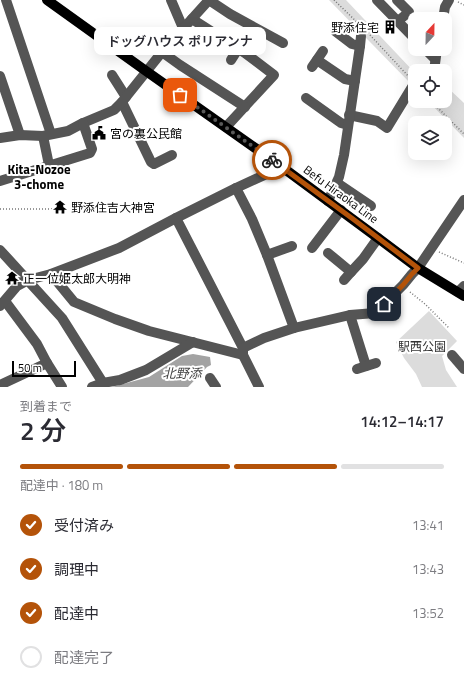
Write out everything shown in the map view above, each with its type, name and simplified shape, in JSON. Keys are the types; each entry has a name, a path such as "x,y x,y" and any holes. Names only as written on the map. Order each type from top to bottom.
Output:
{"main road":[{"name":"Befu Hiraoka Line","path":"47,0 60,5 146,71 282,167 418,268 462,291"}],"street":[{"path":"6,0 47,135 49,165"},
{"path":"171,0 183,28"},
{"path":"0,138 20,135 47,135 68,131 114,110 124,100 162,52 209,0 269,40 283,43"},
{"path":"376,0 408,32"},
{"path":"397,0 409,12 398,21"},
{"path":"444,12 449,0"},
{"path":"192,19 274,75 226,127"},
{"path":"335,31 352,44 362,35"},
{"path":"328,201 337,183 344,155 348,120 362,35"},
{"path":"231,60 238,49"},
{"path":"162,52 244,107"},
{"path":"317,59 345,79 355,81"},
{"path":"112,75 151,162 154,164 172,155"},
{"path":"0,76 20,135"},
{"path":"305,98 341,123 348,120 377,121 386,128 408,91"},
{"path":"0,181 90,153 92,149 83,123"},
{"path":"62,387 37,344 2,303 17,286 28,280 51,274 119,248 236,188 282,167"},
{"path":"337,183 371,206"},
{"path":"236,188 252,219 267,255 294,328"},
{"path":"51,274 74,302 115,319 149,331 193,342 243,351 264,338 294,328 350,315 375,313 418,268 464,200"},
{"path":"312,248 341,210"},
{"path":"176,218 243,351 259,387"},
{"path":"328,253 348,276 378,238"},
{"path":"267,255 292,246"},
{"path":"0,250 62,318 103,383"},
{"path":"350,315 367,366"},
{"path":"92,387 103,383 120,380 146,370 193,342"},
{"path":"452,355 464,369"},
{"path":"0,385 47,363"},
{"path":"210,378 216,387"}],"path":[{"path":"334,0 362,35 408,80"},
{"path":"454,0 464,5"},
{"path":"439,108 464,134"},
{"path":"0,209 69,209"},
{"path":"431,249 464,263"},
{"path":"403,285 449,328"}],"green space":[{"path":"329,0 346,0 408,66 408,81"},
{"path":"452,92 464,103 464,138 452,126 452,116 443,116 435,108 452,108"},
{"name":"駅西公園","path":"429,311 457,341 442,356 446,370 457,387 422,387 416,374 404,358 396,342"}],"water":[{"name":"北野添","path":"193,354 210,357 211,365 207,367 188,387 112,387 149,377 182,356"}],"way so far":[{"path":"180,95 272,160"}],"place":[{"name":"野添住宅","path":"390,27"},
{"name":"ドッグハウス ポリアンナ","path":"180,95"},
{"name":"宮の裏公民館","path":"99,133"},
{"name":"野添住吉大神宮","path":"60,207"},
{"name":"正一位姫太郎大明神","path":"12,278"}],"district":[{"name":"Kita-Nozoe 3-chome","path":"39,176"}],"route":[{"path":"272,160 418,268 384,304"}]}
